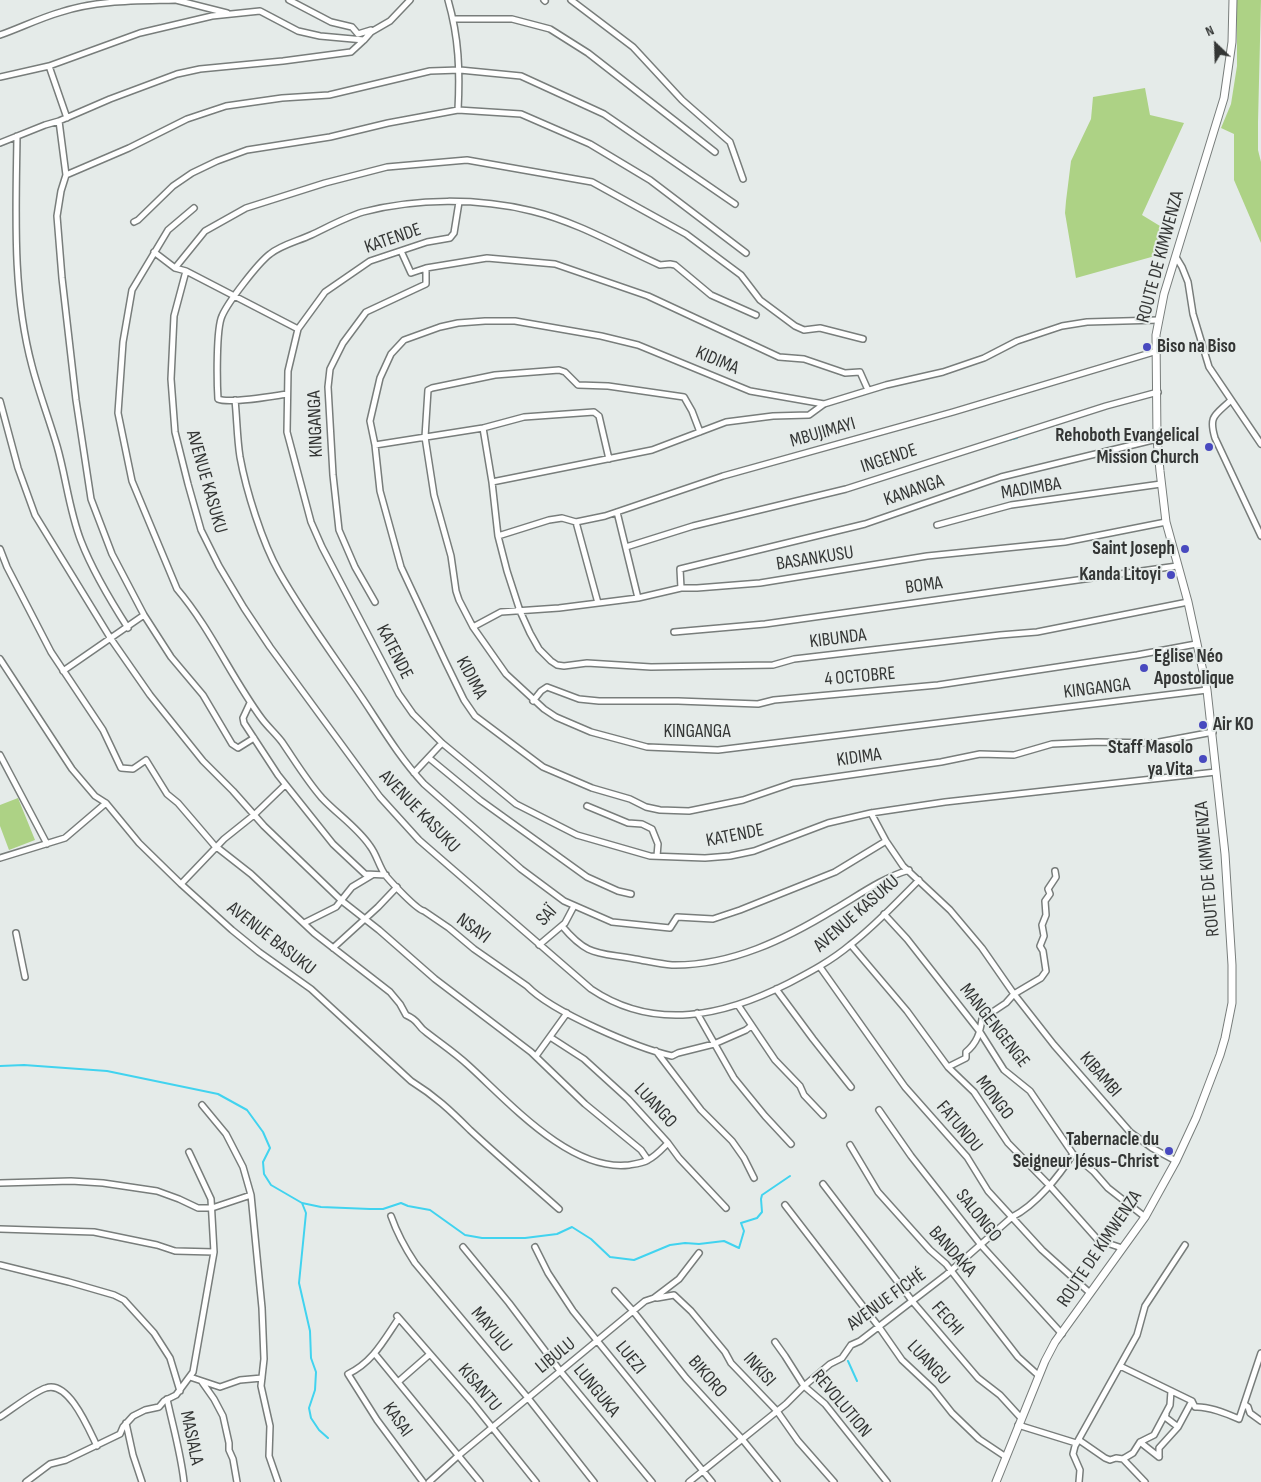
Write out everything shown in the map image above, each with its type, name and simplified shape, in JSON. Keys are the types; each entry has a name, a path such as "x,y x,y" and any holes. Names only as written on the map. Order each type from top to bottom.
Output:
{"street":[{"path":"0,35 60,12 84,6 116,2 176,0 230,14"},
{"path":"289,0 331,22 352,27 358,34 371,30 371,32"},
{"path":"0,143 177,74 200,69 351,52 371,32 390,21 410,0"},
{"path":"448,0 453,19 460,70 458,110"},
{"path":"571,0 633,47 682,100 730,142 743,179"},
{"name":"ROUTE DE KIMWENZA","path":"996,1482 1038,1375 1055,1342 1144,1217 1176,1161 1196,1118 1220,1055 1232,1003 1232,965 1225,854 1213,732 1207,690 1188,602 1166,522 1161,484 1157,438 1156,335 1164,294 1220,115 1232,42 1233,0"},
{"path":"0,77 49,66 140,33 212,16 230,14 263,12 298,31 320,36 364,40"},
{"path":"453,19 512,19 550,29 588,53 714,152"},
{"path":"49,66 67,118"},
{"path":"66,175 129,148 187,119 226,106 282,98 329,95 430,71 460,70 521,76 604,114 735,204"},
{"path":"134,222 173,186 192,173 247,150 330,137 388,123 458,110 521,114 590,144 650,180 746,253"},
{"path":"59,121 66,175 57,216 58,229 75,390 92,499 112,554 144,615 171,658 203,695 232,744 238,748 254,738"},
{"path":"18,136 16,259 21,308 32,365 57,448 80,540 96,577 128,628"},
{"path":"175,268 205,231 246,208 325,182 387,167 467,160 592,182 686,234 741,275 760,300 795,326 804,330 820,328 863,339"},
{"path":"287,394 235,400 220,401 218,399 217,380 221,318 235,296 271,252 358,214 420,203 459,202 531,210 588,231 659,264 675,265 711,295 756,316"},
{"name":"KATENDE","path":"459,202 454,233 450,238 431,241 370,261 325,292 298,329 288,371 287,436 311,522 318,539 390,680 413,714 442,743 516,804 586,838 642,854 705,858 730,856 754,851 828,823 871,813 944,802 1216,772"},
{"name":"NSAYI","path":"194,208 168,230 132,290 123,342 118,417 132,481 177,589 190,604 218,646 250,703 323,798 371,846 386,875 397,887 421,911 424,911 446,926 458,937 527,986 534,994 567,1013 623,1039 672,1056 714,1044 751,1026"},
{"path":"401,251 409,272 487,258 555,264 648,296 778,357 804,359 845,373 860,372 868,390"},
{"path":"154,252 175,268 186,271 298,329"},
{"path":"1176,257 1188,282 1193,314 1209,367 1261,444"},
{"name":"KINGANGA","path":"375,602 355,567 338,530 328,387 330,369 344,343 366,312 426,284 426,268"},
{"name":"AVENUE KASUKU","path":"186,271 174,316 171,379 175,432 201,530 219,566 270,647 380,797 419,840 591,989 621,1006 658,1015 697,1013 758,999 820,967 851,945 919,880"},
{"path":"492,482 652,450 726,422 809,414 824,404 868,390 943,372 984,358 1017,341 1062,326 1088,322 1159,320"},
{"name":"KIDIMA","path":"824,404 750,391 640,346 601,336 513,321 458,323 408,338 391,354 380,378 370,421 375,445 380,491 401,568 464,700 475,716 543,767 592,788 660,810 689,810 743,800 792,783 941,762 980,754 1014,755 1052,744 1098,742 1154,743 1213,732"},
{"name":"MBUJIMAYI","path":"498,536 549,520 562,518 576,522 617,512 723,476 953,412 1157,351"},
{"name":"KINGANGA","path":"700,432 684,397 608,386 578,384 565,372 559,370 495,375 428,390 425,436 434,496 451,556 459,600 473,627 506,674 533,701 564,721 591,732 647,747 718,750 1207,690"},
{"name":"INGENDE","path":"626,547 693,526 846,489 1106,406 1158,392"},
{"path":"235,400 240,456 268,549 278,571 397,751 414,773 424,784 521,868 564,901 612,922 670,928 677,918 713,919 790,891 835,872 886,841"},
{"path":"1231,400 1212,418 1211,425 1215,438 1261,536"},
{"path":"0,401 18,468 34,511 58,554 111,639 150,695 203,761 254,815 342,901 422,968 536,1056 604,1120 641,1150 648,1160"},
{"path":"375,445 483,428 524,417 594,412 599,416 609,458"},
{"name":"KIBUNDA","path":"483,428 498,536 520,611 539,649 545,657 557,665 564,666 586,662 651,667 773,665 794,659 1037,632 1188,602"},
{"name":"KANANGA","path":"681,588 680,568 865,524 1001,477 1157,438"},
{"name":"MADIMBA","path":"937,525 1011,506 1161,484"},
{"path":"617,512 638,598"},
{"path":"576,522 598,603"},
{"name":"BASANKUSU","path":"473,627 501,612 638,598 681,588 760,583 927,556 1065,542 1166,522"},
{"path":"0,549 51,652 102,730 121,768 133,769 146,760 166,794 178,802 209,840 251,874 304,924 390,992 400,1004 406,1016 413,1017 426,1032 467,1063 548,1137 598,1163 622,1166 648,1160 668,1143"},
{"name":"BOMA","path":"674,632 765,624 1177,566"},
{"path":"63,671 128,628 144,615"},
{"name":"4 OCTOBRE","path":"533,701 547,687 579,700 758,704 774,700 938,685 1137,655 1196,644"},
{"name":"AVENUE BASUKU","path":"0,658 72,769 95,796 106,803 139,843 181,884 259,952 311,989 411,1081 454,1113 559,1209"},
{"path":"250,703 243,720 286,785 333,844 362,871 372,875 386,875"},
{"path":"414,773 442,743"},
{"path":"0,754 47,844"},
{"path":"429,758 480,800 587,877 618,891 632,894"},
{"path":"181,884 227,836 254,815 286,785"},
{"path":"0,858 47,844 69,834 106,803"},
{"path":"587,806 628,823 642,824 652,829 658,844 657,856"},
{"path":"871,813 886,841 903,866 950,910 1014,994"},
{"path":"562,926 575,941 585,948 604,954 672,964 710,962 746,953 803,928 865,891 909,870"},
{"path":"948,1067 966,1058 966,1052 973,1046 980,1032 982,1019 1006,1003 1014,994 1041,978 1046,970 1043,951 1040,946 1044,936 1042,925 1046,914 1045,901 1050,894 1048,889 1056,877 1055,871"},
{"path":"304,924 315,916 330,911 342,901 352,887 372,875"},
{"path":"333,948 364,918 378,908 397,887"},
{"name":"SAÏ","path":"539,945 562,926 568,919 574,906"},
{"name":"MANGENGENGE","path":"884,914 907,939 980,1032 1004,1070 1030,1091 1073,1154 1094,1172 1108,1188 1144,1217"},
{"path":"16,933 25,978"},
{"name":"MONGO","path":"851,945 907,1011 948,1067 974,1092 1008,1143 1050,1186 1098,1240 1122,1248"},
{"name":"FATUNDU","path":"820,967 905,1087 967,1157 988,1191 1042,1250 1090,1293"},
{"path":"776,989 851,1087"},
{"name":"KIBAMBI","path":"1014,994 1054,1045 1130,1132 1152,1148 1176,1161"},
{"path":"738,1005 782,1068 800,1086 804,1095 823,1115"},
{"path":"536,1056 567,1013"},
{"path":"697,1013 734,1078 765,1116 792,1144"},
{"name":"LUANGO","path":"550,1037 584,1059 612,1084 640,1112 679,1158 726,1208"},
{"name":"LUANGO","path":"655,1050 701,1110 732,1141 744,1158 754,1178"},
{"path":"202,1105 226,1134 243,1167 251,1195 262,1308 264,1359 261,1386 270,1426 269,1456 278,1482"},
{"name":"SALONGO","path":"879,1110 911,1156 981,1245 1062,1334"},
{"name":"BANDAKA","path":"850,1145 878,1192 930,1250 946,1264 1018,1357 1038,1375"},
{"path":"26,1482 50,1464 66,1460 120,1434 132,1416 145,1410 159,1407 167,1399 176,1395 193,1372 214,1252 212,1208 209,1192 189,1152"},
{"name":"AVENUE FICHÉ","path":"689,1482 777,1412 830,1364 842,1358 851,1345 860,1341 912,1302 951,1271 1012,1217 1019,1214 1050,1186 1073,1154"},
{"path":"0,1184 71,1181 96,1182 157,1191 198,1208 212,1208 251,1195"},
{"name":"FECHI","path":"823,1184 912,1302 978,1378 1000,1395 1020,1421"},
{"name":"LUANGU","path":"785,1204 879,1326 902,1360 933,1389 952,1413 978,1439 1006,1457"},
{"name":"MAYULU","path":"392,1216 400,1237 415,1263 528,1398 594,1482"},
{"path":"0,1228 94,1232 157,1245 175,1251 214,1252"},
{"path":"1080,1482 1080,1470 1073,1450 1137,1335 1145,1306 1185,1245"},
{"name":"LUNGUKA","path":"463,1247 509,1303 561,1372 652,1482"},
{"name":"LUEZI","path":"534,1247 548,1273 573,1311 712,1482"},
{"name":"LIBULU","path":"429,1482 633,1311 679,1280 699,1253"},
{"path":"0,1265 69,1282 114,1295 124,1300 154,1333 170,1358 180,1391"},
{"name":"BIKORO","path":"615,1292 633,1311 686,1378 742,1439 777,1482"},
{"name":"INKISI","path":"654,1298 674,1295 691,1311 720,1345 738,1371 777,1412 798,1441 834,1482"},
{"name":"KISANTU","path":"375,1354 398,1317 536,1482"},
{"name":"REVOLUTION","path":"774,1342 804,1386 825,1404 887,1482"},
{"path":"1120,1366 1192,1401 1195,1407 1204,1406 1216,1412 1239,1418 1261,1353"},
{"path":"375,1354 480,1482"},
{"name":"KASAI","path":"375,1354 348,1374 377,1420 422,1482"},
{"path":"398,1382 430,1354"},
{"path":"190,1377 220,1387 240,1380 262,1378"},
{"path":"202,1382 223,1416 229,1443 228,1450 233,1459 237,1482"},
{"path":"0,1417 45,1388 56,1387 61,1389 75,1405 97,1446"},
{"path":"1123,1459 1133,1453 1140,1442 1154,1435 1172,1398 1171,1391"},
{"name":"MASIALA","path":"167,1399 176,1443 180,1452 184,1482"},
{"path":"1140,1442 1159,1457 1160,1448 1178,1427 1192,1401"},
{"path":"1244,1404 1248,1407 1250,1413 1261,1421"},
{"path":"1166,1412 1165,1417 1167,1420 1178,1427"},
{"path":"1020,1421 1077,1442 1110,1460 1116,1458 1123,1459 1145,1482"},
{"path":"126,1423 133,1455 142,1482"}],"green space":[{"path":"1237,0 1261,0 1258,150 1261,162 1261,243 1234,180 1234,134 1221,128 1231,104 1237,66"},
{"path":"1145,88 1150,115 1184,123 1142,215 1160,226 1155,256 1076,278 1065,213 1066,201 1071,161 1091,119 1093,97"},
{"path":"18,798 35,840 9,850 0,826 0,805"}],"waterway":[{"path":"1003,441 1017,438"},
{"path":"0,1066 24,1065 107,1071 218,1094 247,1110 263,1132 270,1148 263,1162 264,1174 271,1185 302,1203 306,1213 299,1283 310,1331 311,1358 316,1372 315,1390 309,1408 311,1418 319,1430 328,1438"},
{"path":"302,1203 321,1207 370,1209 383,1209 401,1203 430,1210 465,1235 482,1238 525,1238 557,1234 572,1227 591,1239 610,1257 634,1260 670,1245 685,1243 699,1244 724,1241 739,1248 744,1231 741,1223 757,1218 762,1212 762,1195 790,1176"},
{"path":"848,1361 857,1381"}],"place":[{"name":"Biso na Biso","path":"1147,347"},
{"name":"Rehoboth Evangelical Mission Church","path":"1209,447"},
{"name":"Saint Joseph","path":"1185,549"},
{"name":"Kanda Litoyi","path":"1171,575"},
{"name":"Eglise Néo Apostolique","path":"1144,668"},
{"name":"Air KO","path":"1203,725"},
{"name":"Staff Masolo ya Vita","path":"1203,759"},
{"name":"Tabernacle du Seigneur Jésus-Christ","path":"1169,1151"}]}
